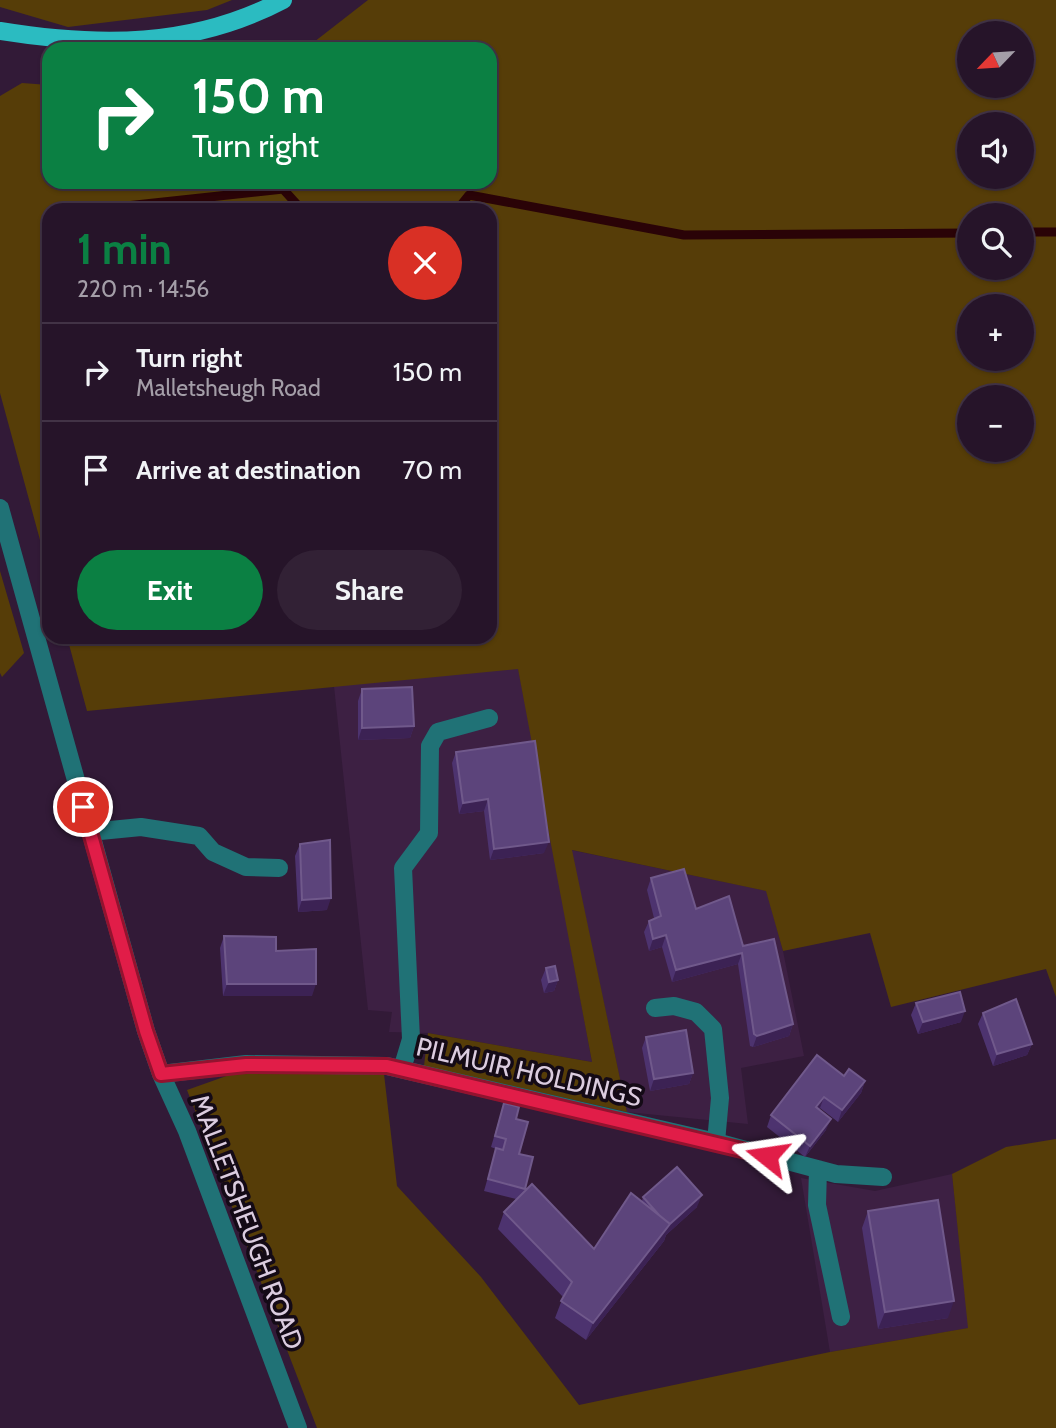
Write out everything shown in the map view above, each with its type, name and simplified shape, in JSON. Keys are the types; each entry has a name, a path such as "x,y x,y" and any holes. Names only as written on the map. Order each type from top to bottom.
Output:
{"main road":[{"path":"134,42 179,36 229,22 283,0"},
{"path":"0,31 81,42"}],"street":[{"name":"MALLETSHEUGH ROAD","path":"0,508 146,1031 161,1074 187,1131 298,1428"},
{"path":"402,1069 411,1038 403,868 429,833 430,746 438,732 489,718"},
{"path":"90,832 141,827 199,836 213,852 246,867 279,868"},
{"path":"655,1007 674,1006 696,1012 713,1029 720,1098 716,1142"},
{"name":"PILMUIR HOLDINGS","path":"161,1074 246,1065 387,1066 716,1142 836,1174 883,1177"},
{"path":"818,1169 817,1205 841,1317"}],"shaded area":[{"path":"0,0 232,0 207,10 68,27 0,7"},
{"path":"368,0 1056,0 1056,997 1046,969 891,1007 870,933 783,951 766,891 572,850 627,1112 424,1066 428,1033 592,1062 518,669 87,711 69,644 497,644 497,203 42,203 42,547 0,393 0,96 22,83 42,84 42,189 497,189 497,42 314,42"},
{"path":"0,571 24,653 2,677 0,673"},
{"path":"518,668 592,1062 428,1033 389,1032 392,1012 368,1010 334,686"},
{"path":"571,850 767,891 783,951 804,1056 741,1068 748,1124 627,1112"},
{"path":"232,1074 384,1074 397,1186 481,1277 579,1405 830,1352 968,1328 952,1174 1006,1147 1056,1139 1056,1428 317,1428 187,1090"},
{"path":"952,1174 969,1328 830,1352 801,1178 875,1191"}],"building":[{"path":"412,687 414,726 362,728 362,689"},
{"path":"535,741 549,842 494,849 488,799 463,803 456,752"},
{"path":"330,840 331,898 302,900 300,844"},
{"path":"684,869 696,909 729,896 743,946 774,939 793,1024 757,1036 754,1034 742,953 676,970 666,935 653,939 649,921 661,916 651,878"},
{"path":"224,936 276,937 276,951 316,949 316,984 227,984"},
{"path":"555,966 558,980 549,982 546,968"},
{"path":"960,992 965,1011 923,1022 916,1003"},
{"path":"1016,999 1032,1044 997,1054 983,1013"},
{"path":"686,1030 693,1073 654,1079 646,1037"},
{"path":"817,1055 844,1076 849,1069 865,1081 842,1110 824,1097 816,1107 831,1119 810,1146 771,1115"},
{"path":"504,1103 519,1107 516,1119 528,1122 519,1154 533,1157 525,1189 488,1179 496,1148 503,1150 506,1139 495,1136"},
{"path":"677,1167 702,1195 670,1224 643,1197"},
{"path":"532,1184 594,1249 631,1193 670,1224 593,1323 561,1301 572,1282 504,1212"},
{"path":"938,1200 954,1301 885,1312 868,1211"}],"waterway":[{"path":"154,203 283,189"},
{"path":"283,189 296,203"},
{"path":"463,203 469,195 684,235 957,233"},
{"path":"1034,232 1056,232"}],"route":[{"path":"83,807 146,1031 161,1074 246,1065 387,1066 767,1156"}]}
